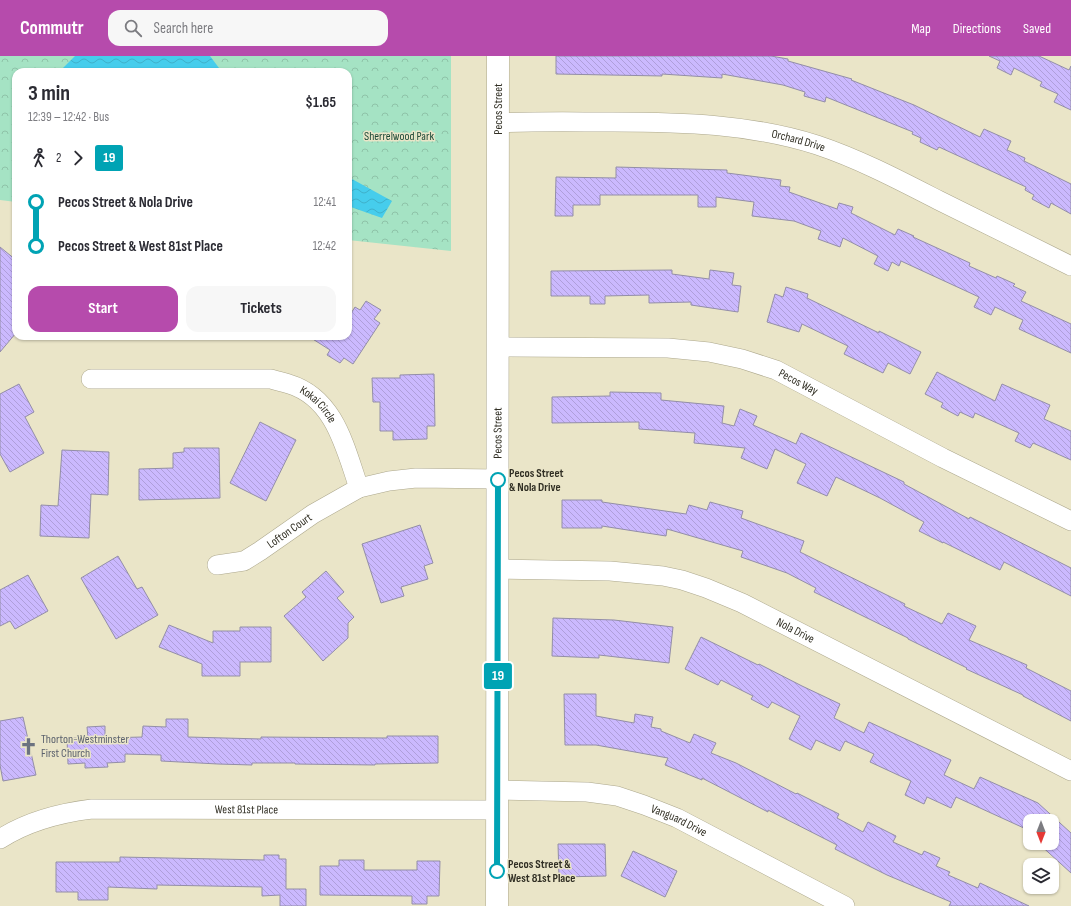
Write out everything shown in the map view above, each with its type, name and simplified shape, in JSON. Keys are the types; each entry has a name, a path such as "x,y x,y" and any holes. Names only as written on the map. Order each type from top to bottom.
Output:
{"main road":[{"name":"Pecos Street","path":"497,906 498,56"}],"street":[{"name":"Orchard Drive","path":"498,122 629,122 692,124 737,127 773,134 816,145 849,157 912,186 1071,266"},
{"name":"Pecos Way","path":"498,347 668,348 710,352 742,359 776,370 943,458 1071,521"},
{"name":"Kokai Circle","path":"91,379 271,379 290,384 308,393 324,407 336,423 359,488"},
{"path":"359,488 389,481 416,478 498,479"},
{"name":"Lofton Court","path":"217,565 244,561 313,514 359,488"},
{"name":"Nola Drive","path":"498,568 618,572 663,576 682,580 706,588 742,603 1071,771"},
{"name":"Vanguard Drive","path":"498,800 587,792 617,796 676,818 845,906"},
{"name":"West 81st Place","path":"0,839 48,817 92,809 498,800"}],"green space":[{"name":"Sherrelwood Park","path":"0,56 451,56 451,251 352,240 352,68 12,68 12,202 0,200"}],"water":[{"path":"75,56 210,56 219,68 63,68"},
{"path":"352,179 392,201 382,218 352,207"}],"building":[{"path":"556,56 771,56 788,59 788,61 852,79 851,80 914,105 980,137 984,129 1011,141 1007,150 1025,158 1024,161 1071,184 1071,214 1051,203 1049,208 1032,199 1034,195 1025,190 1026,187 939,147 937,150 920,142 921,138 912,134 913,132 826,97 825,102 804,96 805,92 783,85 722,74 722,78 662,74 662,76 556,74"},
{"path":"989,56 1039,56 1069,70 1071,66 1071,110 1054,102 1058,94 1040,86 1042,82 1014,68 1011,75 997,68 1000,61"},
{"path":"616,167 727,170 727,173 781,180 780,186 790,187 789,192 837,209 839,203 853,207 851,213 895,235 898,229 970,263 969,266 996,278 997,276 1015,284 1013,286 1026,292 1021,301 1071,324 1071,353 1019,329 1023,320 995,307 991,315 974,307 979,297 901,261 899,266 892,262 888,271 874,264 878,256 843,238 840,247 818,239 821,231 794,221 752,216 754,202 716,197 716,207 698,207 698,195 600,195 600,205 573,205 573,216 555,216 556,177 616,178"},
{"path":"0,247 12,257 12,338 0,352"},
{"path":"672,270 672,274 709,279 710,270 734,273 732,285 741,286 738,312 691,305 691,302 649,303 649,295 605,296 605,304 590,304 590,296 551,296 551,271"},
{"path":"786,287 808,294 807,298 921,352 910,374 888,363 883,373 844,354 848,346 802,324 799,332 767,322 775,294 783,297"},
{"path":"366,301 381,310 374,319 380,323 353,364 344,358 340,363 327,355 330,350 314,340 352,340 352,312 355,307 360,310"},
{"path":"937,372 995,401 1002,384 1050,405 1044,419 1071,431 1071,460 1033,443 1030,448 1015,441 1019,433 975,413 973,418 960,412 958,416 941,407 943,403 925,394"},
{"path":"434,374 435,426 427,426 427,439 393,440 393,431 380,431 380,402 373,402 372,378 400,378 400,375"},
{"path":"19,384 34,412 25,417 44,453 10,472 0,454 0,394"},
{"path":"610,392 661,393 661,400 724,406 722,423 734,426 740,409 757,416 753,425 796,444 801,433 904,482 904,484 969,519 970,517 1071,568 1071,596 1004,562 1000,570 919,531 924,522 880,498 836,477 827,496 797,483 806,464 775,449 767,469 741,458 745,448 694,443 695,433 639,429 639,422 552,423 552,397 610,396"},
{"path":"260,422 296,440 266,501 230,483"},
{"path":"184,448 219,448 220,498 139,500 139,469 173,468 173,453 184,452"},
{"path":"62,450 109,452 108,495 91,494 89,538 40,536 41,505 58,506"},
{"path":"562,500 602,500 602,502 686,514 689,505 707,510 710,502 743,511 741,518 804,541 800,552 905,604 904,606 942,624 948,613 976,626 969,640 1027,665 1026,668 1071,691 1071,721 1023,695 966,669 967,668 908,638 814,592 816,588 787,573 741,557 743,551 667,529 666,536 602,526 602,528 562,528"},
{"path":"420,525 433,563 424,566 428,579 401,587 404,596 381,603 362,544"},
{"path":"118,556 137,589 142,587 158,615 116,639 81,578"},
{"path":"326,571 344,592 337,598 354,617 348,623 348,638 323,661 284,616 306,597 302,592"},
{"path":"28,575 48,611 15,629 10,621 0,626 0,590"},
{"path":"553,618 614,620 673,627 669,663 599,655 599,658 552,656"},
{"path":"169,625 213,643 213,631 240,631 240,627 271,627 271,662 240,662 240,676 202,676 202,664 159,647"},
{"path":"701,637 840,704 834,718 864,733 869,722 951,760 944,775 974,789 980,777 1038,803 1050,814 1023,814 1023,828 956,797 951,808 927,797 924,804 905,795 911,781 870,762 874,754 845,741 840,751 816,740 811,750 789,739 800,716 772,702 768,708 751,699 753,696 721,680 718,685 685,669"},
{"path":"564,694 596,694 596,716 634,723 635,714 653,717 651,727 661,729 661,731 690,743 694,734 716,743 711,753 736,763 839,814 837,818 863,832 868,822 896,836 893,842 922,855 924,851 940,858 936,866 950,872 948,875 978,888 980,883 1029,906 949,906 951,902 887,875 835,849 837,845 768,810 768,812 702,778 702,780 665,765 668,758 596,745 565,745"},
{"path":"23,717 36,775 3,781 0,765 0,721"},
{"path":"166,719 188,719 188,737 261,739 261,737 387,738 387,736 438,736 438,763 375,765 252,763 252,765 161,761 161,755 125,754 125,762 107,763 108,767 85,768 85,763 68,764 67,738 88,738 87,727 105,726 105,738 142,737 143,726 166,727"},
{"path":"1059,822 1071,833 1071,873 1059,862 1059,858 1054,858 1046,850 1059,850"},
{"path":"558,844 605,844 606,876 559,877"},
{"path":"633,851 677,871 665,897 621,876"},
{"path":"264,855 279,855 279,859 286,859 286,889 306,889 306,906 280,906 280,895 262,896 262,887 157,885 157,889 108,887 108,900 78,900 78,892 56,892 56,862 120,862 120,857 264,860"},
{"path":"339,860 364,860 364,870 417,870 417,861 440,861 439,896 427,896 427,904 412,904 412,896 320,895 320,866 339,866"}],"bus line":[{"name":"19","path":"497,871 498,480"}],"place":[{"name":"Pecos Street & Nola Drive","path":"498,480"},
{"name":"Thorton-Westminster First Church","path":"28,746"},
{"name":"Pecos Street & West 81st Place","path":"497,871"}]}
